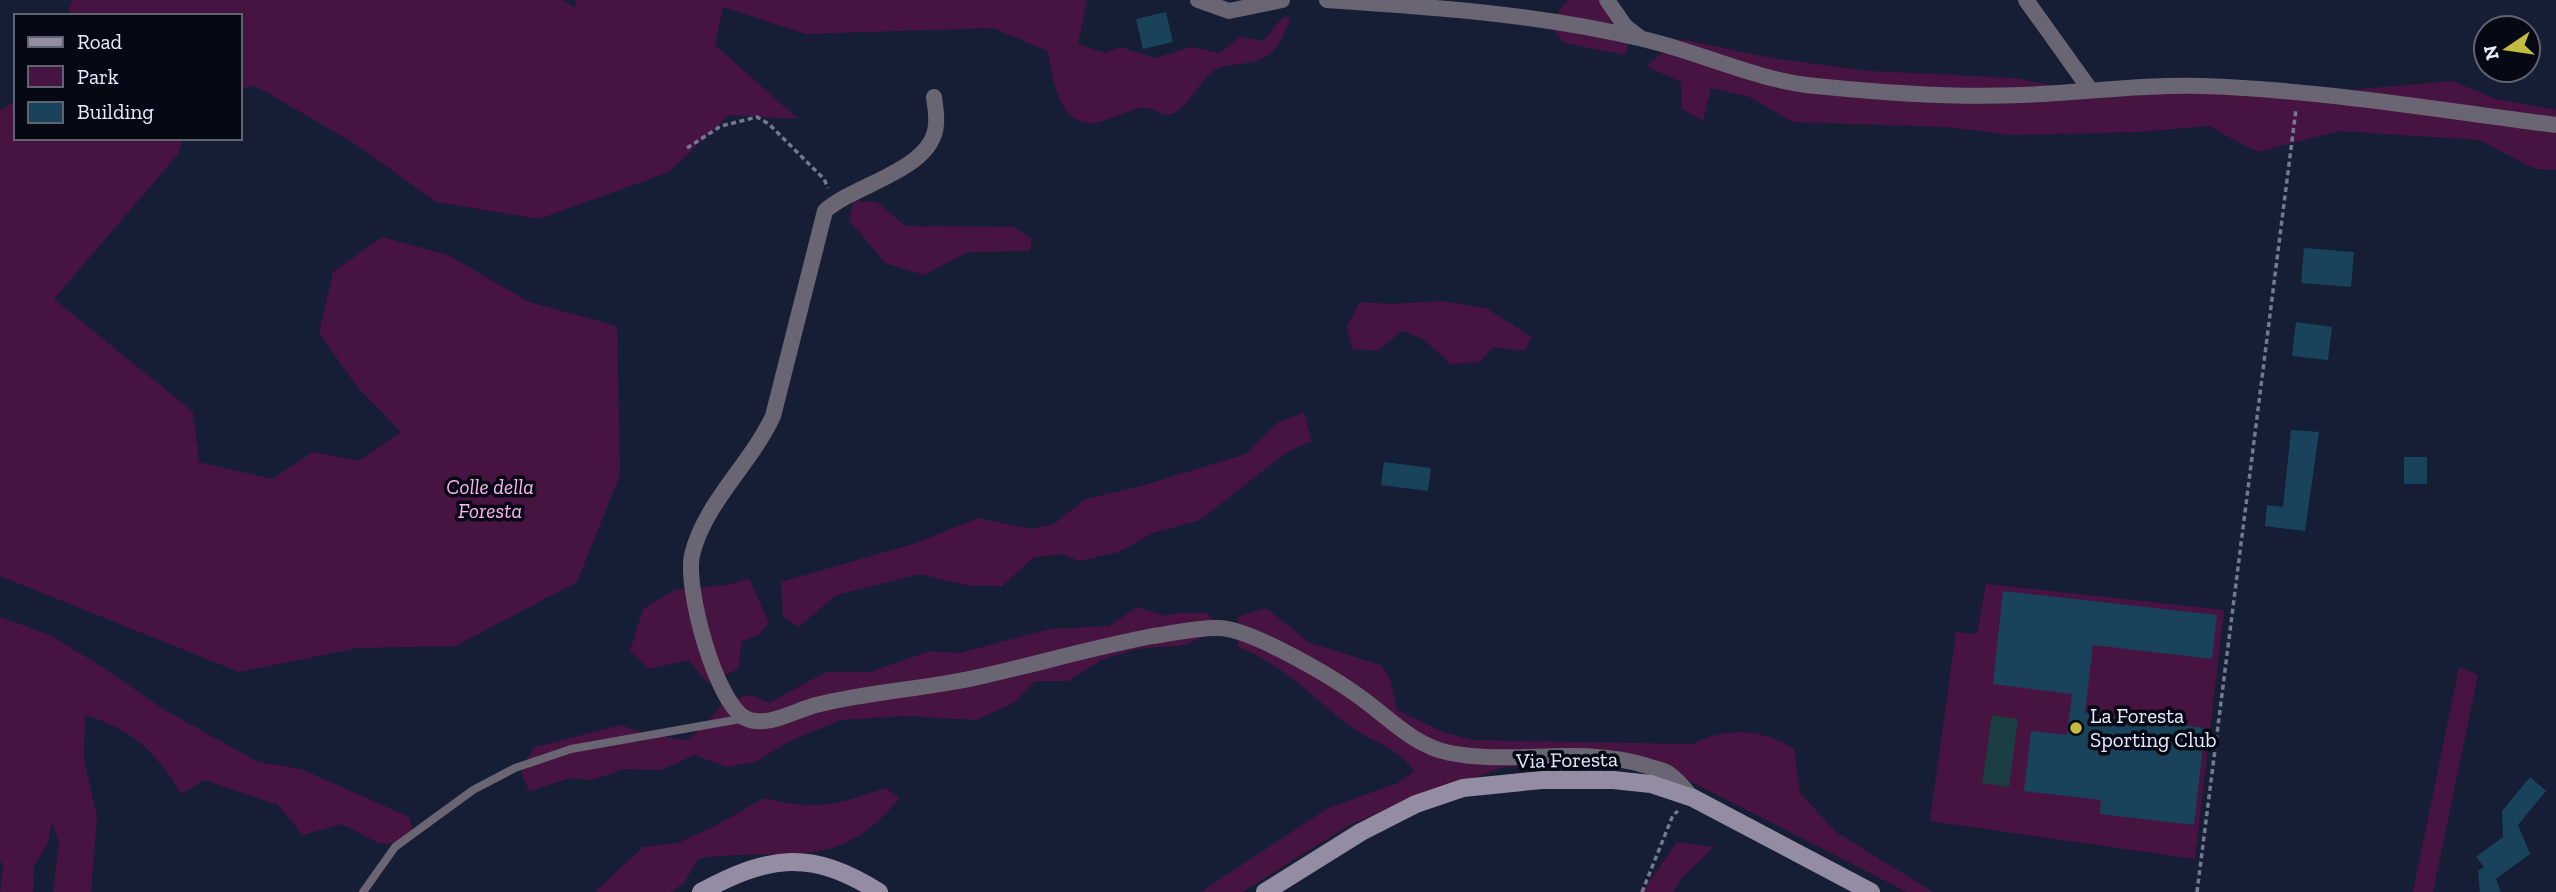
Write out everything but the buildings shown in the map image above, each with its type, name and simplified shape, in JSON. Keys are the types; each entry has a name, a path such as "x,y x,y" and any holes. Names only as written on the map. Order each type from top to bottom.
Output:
{"main road":[{"name":"Via Foresta","path":"1265,892 1361,832 1416,804 1463,788 1542,780 1613,780 1651,784 1693,798 1871,892"},
{"path":"701,892 767,863 809,861 835,868 880,892"}],"street":[{"path":"1198,0 1229,11 1282,0"},
{"path":"1327,0 1544,20 1641,38 1714,58 1784,83 1889,93 2022,95 2089,88 2202,86 2298,94 2556,125"},
{"path":"1607,0 1625,26 1641,38"},
{"path":"2026,0 2089,88"},
{"path":"934,97 937,127 915,162 834,203 825,211 817,232 772,416 765,433 699,534 692,557 690,579 716,675 730,704 746,718 766,721 817,705 980,677 1096,646 1191,630 1222,628 1245,634 1307,665 1362,698 1426,745 1477,757 1595,755 1636,763 1668,772 1693,798"}],"lane":[{"path":"363,892 395,847 473,790 515,768 571,749 746,718"}],"path":[{"path":"2197,892 2298,94"},
{"path":"687,148 721,125 757,117 769,124 824,179 834,203"},
{"path":"1642,892 1673,816 1693,798"}],"green space":[{"path":"72,0 562,0 576,8 575,0 1087,0 1078,44 1106,53 1120,47 1155,58 1191,47 1220,53 1240,37 1263,41 1283,17 1290,17 1279,43 1268,55 1251,62 1215,70 1176,112 1162,114 1141,108 1095,123 1083,122 1065,109 1055,86 1048,51 992,28 806,34 723,7 715,45 798,119 729,115 669,172 539,219 436,202 357,145 254,85 242,88 242,14 68,14"},
{"path":"1568,0 1614,0 1632,29 1625,55 1565,43 1548,25"},
{"path":"1680,39 1771,58 1870,71 2014,78 2067,88 2338,91 2452,81 2496,99 2556,110 2556,170 2535,169 2479,140 2339,131 2257,152 2209,126 2139,132 2013,135 1946,127 1792,122 1750,97 1711,88 1703,121 1682,109 1681,82 1646,66"},
{"name":"Colle della Foresta","path":"14,102 14,140 182,140 179,153 54,299 193,412 199,462 272,479 313,452 359,461 401,432 358,388 319,333 333,272 382,237 448,255 529,302 617,326 620,475 577,582 455,646 358,648 239,672 0,576 0,110"},
{"path":"854,201 877,202 905,226 1014,227 1032,239 1030,251 968,252 924,275 885,263 849,220"},
{"path":"1441,301 1486,308 1531,337 1525,351 1493,347 1480,362 1451,364 1423,339 1402,331 1377,351 1352,349 1347,326 1360,302 1391,304"},
{"path":"1304,412 1312,441 1287,452 1200,520 1153,533 1119,552 1080,561 1060,554 1033,558 1002,586 970,586 920,574 837,595 798,627 783,616 781,582 916,543 978,518 1031,529 1054,524 1086,499 1141,486 1246,454 1277,423"},
{"path":"749,578 769,623 759,635 742,641 738,669 708,683 688,660 649,669 630,651 643,609 674,590 728,585"},
{"name":"La Foresta Sporting Club","path":"1986,584 2224,610 2195,859 1930,821 1956,632 1977,634"},
{"path":"1137,607 1166,616 1178,613 1208,613 1213,619 1212,633 1185,645 1137,649 1101,660 1068,681 1035,681 1015,702 976,720 905,716 841,720 790,741 755,762 727,767 695,755 661,770 625,769 591,780 571,778 529,791 521,772 534,747 621,725 649,735 687,740 706,724 725,700 751,695 769,703 826,672 870,672 930,651 959,653 1050,629 1109,626"},
{"path":"1266,608 1310,643 1381,665 1390,679 1397,710 1443,732 1472,740 1692,744 1717,735 1743,732 1782,742 1794,749 1800,793 1836,832 1933,892 1907,892 1678,775 1586,764 1504,767 1353,823 1242,892 1201,892 1328,808 1398,783 1414,771 1400,756 1348,725 1269,662 1238,647 1238,617"},
{"path":"0,617 50,635 165,710 258,762 301,769 409,817 413,831 407,842 380,844 342,824 303,835 278,805 204,780 181,794 162,766 141,744 116,728 85,715 84,760 97,817 91,892 53,892 59,842 52,822 48,843 34,866 33,892 0,892 3,865 0,861"},
{"path":"2459,667 2478,675 2433,892 2413,892"},
{"path":"886,788 899,798 876,823 853,839 830,848 806,853 698,859 684,883 671,892 595,892 643,847 678,843 717,825 764,798 799,805 826,805"},
{"path":"1677,842 1714,847 1682,878 1673,892 1642,892"}],"shaded area":[{"path":"1992,715 2018,719 2009,787 1982,783"}],"place":[{"name":"La Foresta Sporting Club","path":"2076,728"}]}
